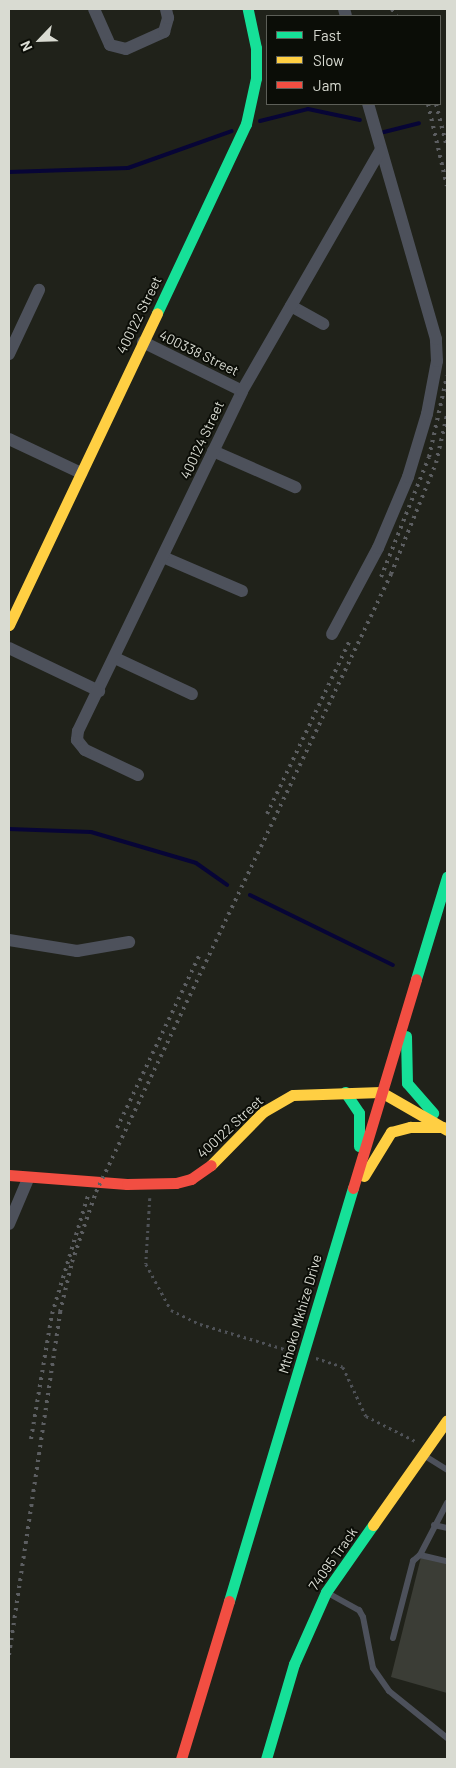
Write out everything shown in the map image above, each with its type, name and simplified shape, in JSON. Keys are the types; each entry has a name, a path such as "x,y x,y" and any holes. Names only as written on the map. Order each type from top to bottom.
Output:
{"street":[{"path":"94,9 105,39 110,45 126,49 164,32 168,18 166,9"},
{"name":"400122 Street","path":"9,625 232,159 249,115 256,78 256,48 248,9"},
{"path":"332,634 378,548 408,477 428,414 438,362 436,339 380,151 368,105"},
{"name":"400124 Street","path":"138,775 85,750 77,735 242,391 380,151"},
{"path":"9,354 39,290"},
{"path":"291,306 323,324"},
{"name":"400338 Street","path":"143,342 242,391"},
{"path":"9,440 81,473"},
{"path":"213,451 295,487"},
{"path":"163,557 242,590"},
{"path":"9,648 99,691"},
{"path":"115,658 192,694"},
{"name":"Mthoko Mkhize Drive","path":"181,1759 447,878"},
{"path":"9,940 77,951 129,942"},
{"path":"409,1006 407,1083 420,1102 446,1128"},
{"name":"400122 Street","path":"9,1175 28,1179 62,1181 127,1184 176,1183 202,1172 262,1112 282,1100 310,1092 382,1092"},
{"path":"346,1092 359,1113 358,1171"},
{"path":"382,1092 446,1128"},
{"path":"345,1212 385,1137 399,1128 446,1128"},
{"path":"9,1224 28,1179"},
{"name":"74095 Track","path":"266,1759 294,1664 326,1592 427,1453 447,1420"}],"lane":[{"path":"427,1453 447,1470"},
{"path":"393,1638 413,1561 420,1555 434,1524 447,1503"},
{"path":"434,1524 447,1528"},
{"path":"420,1555 447,1562"},
{"path":"326,1592 359,1610 367,1629 373,1668 389,1691 447,1738"}],"path":[{"path":"152,1184 145,1254 164,1301 171,1310 200,1324 271,1345"},
{"path":"339,1365 353,1381 366,1416 427,1453"}],"building":[{"path":"421,1557 447,1563 447,1693 391,1677"}],"waterway":[{"path":"260,121 308,109 360,120"},
{"path":"384,132 419,123"},
{"path":"9,172 128,168 232,131"},
{"path":"9,829 91,832 196,863 227,885"},
{"path":"250,895 393,965"}],"railway":[{"path":"392,9 395,15"},
{"path":"428,105 447,186"},
{"path":"436,105 447,147"},
{"path":"381,577 429,457 447,376"},
{"path":"9,1655 60,1312 72,1262 96,1192 391,574 436,463 447,415"},
{"path":"267,814 350,640"},
{"path":"117,1128 199,956"},
{"path":"31,1439 52,1314 89,1192"}],"traffic: fast":[{"path":"157,313 246,124 256,78 256,48 248,9"},
{"path":"416,979 447,877"},
{"path":"406,1036 407,1083 433,1113"},
{"path":"345,1092 359,1113 359,1146"},
{"path":"229,1601 353,1188"},
{"path":"266,1759 294,1664 326,1592 373,1525"}],"traffic: slow":[{"path":"9,625 157,313"},
{"path":"211,1165 263,1112 293,1095 381,1092 447,1130"},
{"path":"364,1176 391,1132 410,1127 443,1127"},
{"path":"373,1525 447,1420"}],"traffic: jam":[{"path":"353,1188 416,979"},
{"path":"9,1175 127,1184 176,1183 191,1179 211,1165"},
{"path":"181,1759 229,1601"}]}
